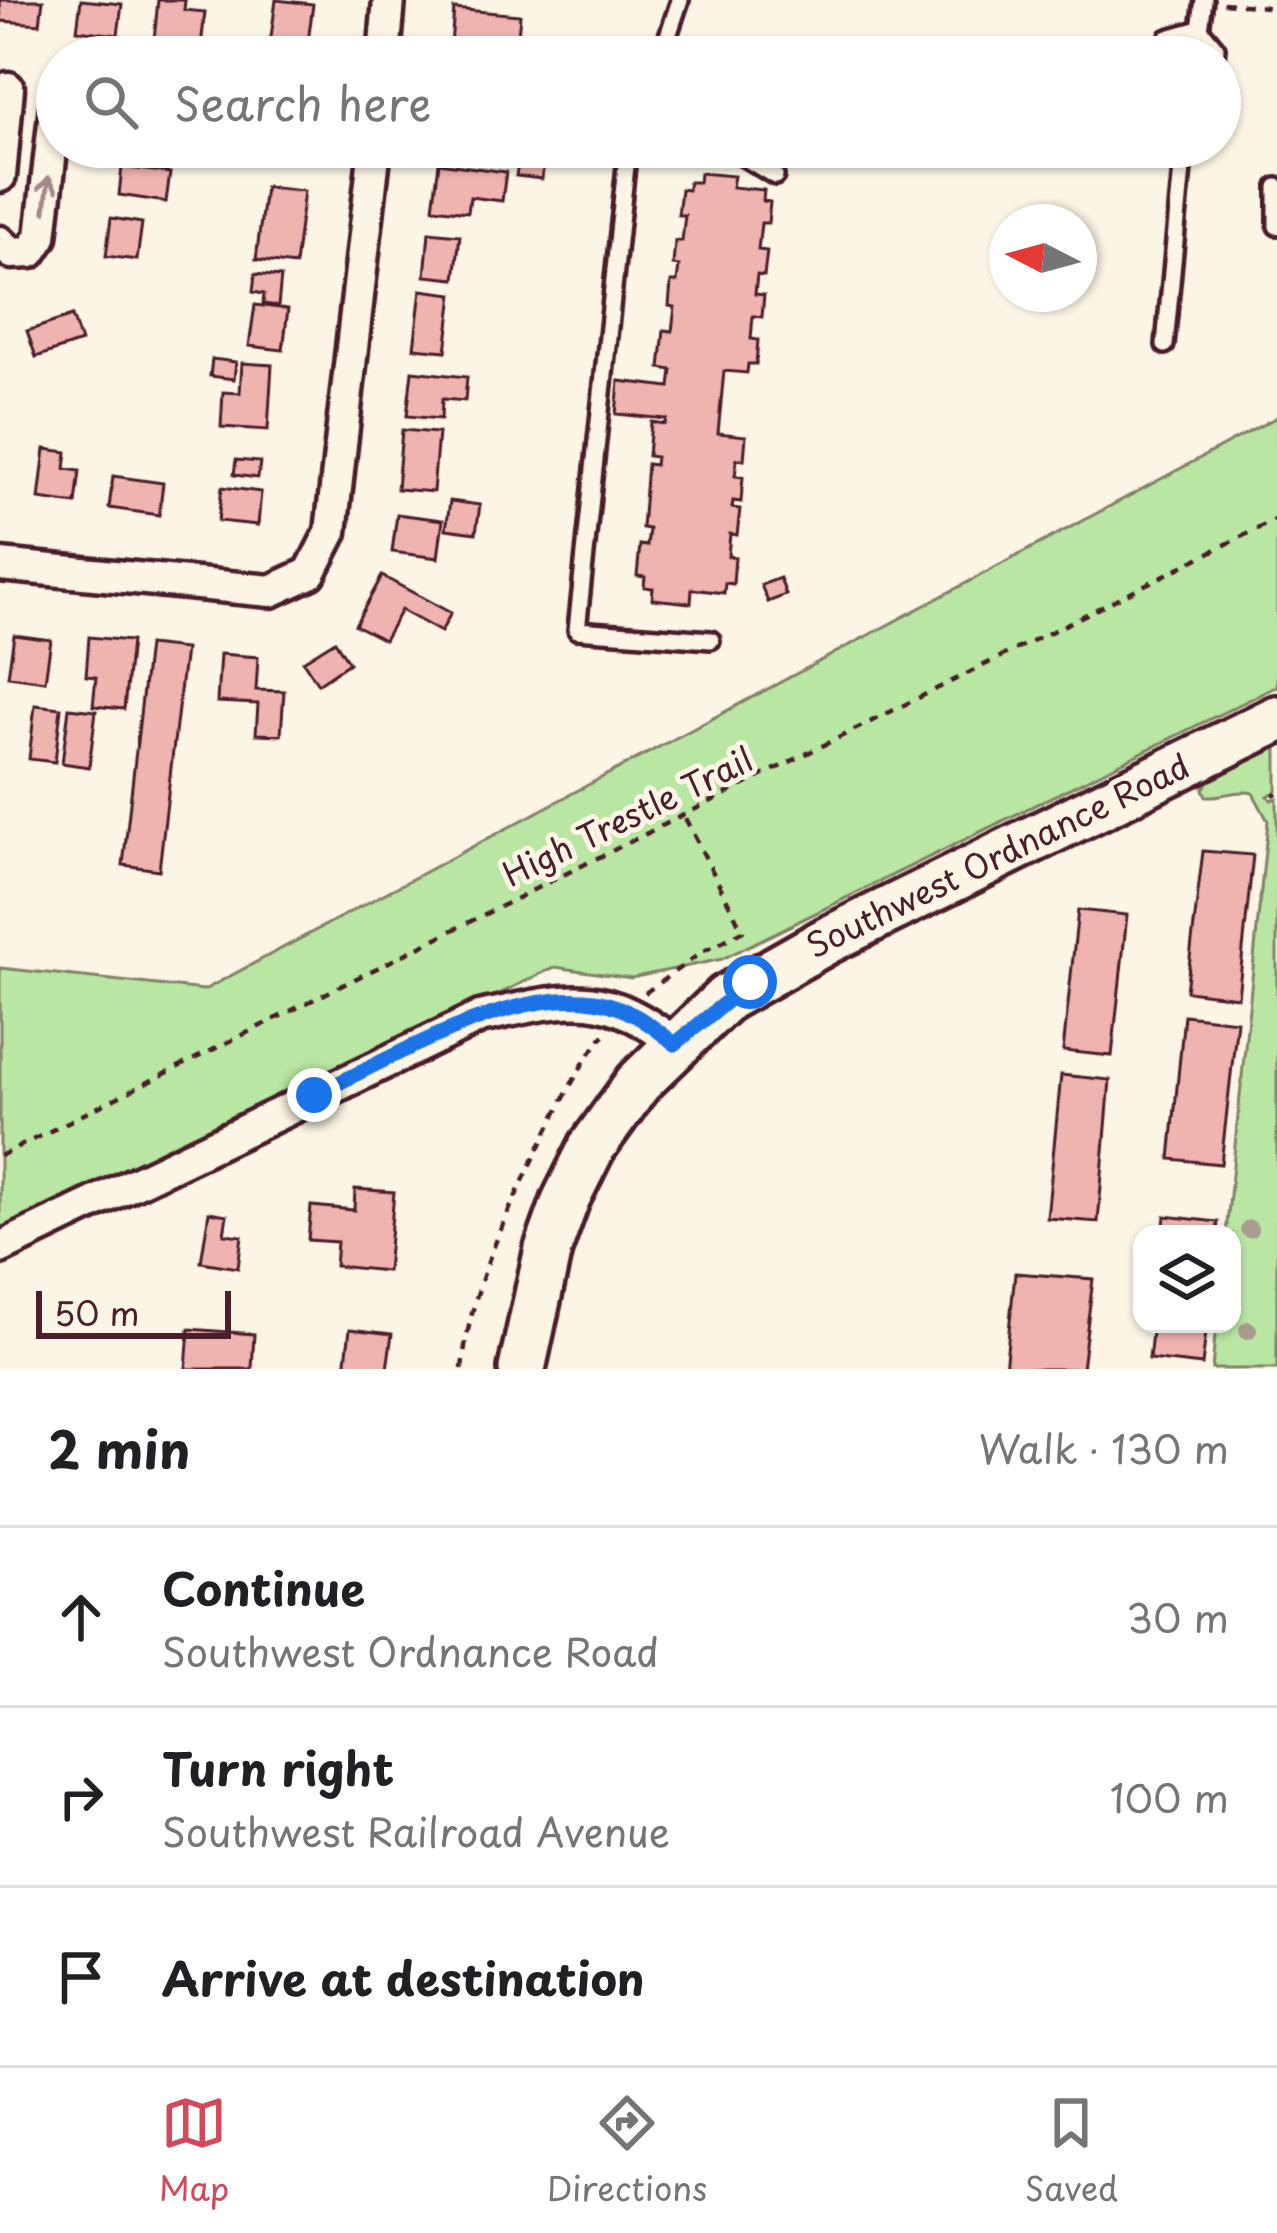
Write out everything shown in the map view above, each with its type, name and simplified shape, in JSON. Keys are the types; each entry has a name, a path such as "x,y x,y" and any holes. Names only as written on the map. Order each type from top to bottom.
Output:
{"street":[{"path":"386,36 389,0"},
{"path":"0,176 4,88 36,92"},
{"path":"0,242 12,254 31,252 41,237 49,168"},
{"path":"0,565 257,591 271,591 310,573 331,532 373,168"},
{"name":"Southwest Ordnance Road","path":"522,1369 548,1249 577,1176 606,1124 675,1044 750,982 1277,718"},
{"path":"0,1248 480,1017 548,1002 597,1001 648,1022 675,1044"}],"lane":[{"path":"668,36 680,0"},
{"path":"1204,0 1200,29 1206,36"},
{"path":"1175,36 1200,29"},
{"path":"626,168 577,630 711,640"},
{"path":"762,168 775,176"},
{"path":"1165,345 1181,168"},
{"path":"1277,188 1277,226"}],"path":[{"path":"1204,0 1277,8"},
{"name":"High Trestle Trail","path":"0,1156 1277,519"}],"green space":[{"path":"1277,417 1277,686 722,959 631,978 555,967 0,1234 0,968 204,990"},
{"path":"1277,745 1277,791 1268,796 1277,798 1277,1369 1212,1369 1215,1333 1241,1333 1241,1225 1227,1225 1268,821 1253,793 1206,796 1203,789"}],"building":[{"path":"0,0 43,0 40,24 1,21"},
{"path":"81,0 122,4 118,35 77,30"},
{"path":"158,0 185,0 184,10 205,12 202,36 154,36"},
{"path":"276,0 313,4 309,36 271,36"},
{"path":"454,9 520,15 518,36 452,36"},
{"path":"122,168 170,173 166,202 119,195"},
{"path":"438,168 506,172 502,201 470,197 468,212 433,208"},
{"path":"517,168 543,168 542,179 516,176"},
{"path":"700,173 734,176 732,187 764,190 763,201 770,202 768,223 761,223 758,250 767,251 764,276 757,275 755,294 764,295 762,317 753,316 756,364 748,364 747,373 724,371 718,433 746,436 744,460 737,459 735,476 743,477 741,502 733,501 732,508 740,509 737,535 730,534 728,556 735,557 733,584 725,583 724,593 692,589 691,603 652,599 653,588 644,587 645,577 637,576 640,545 647,546 649,529 642,528 647,464 655,465 656,457 648,456 651,422 665,424 666,419 616,414 619,381 670,387 672,370 660,368 664,330 672,331 675,307 669,306 671,282 677,282 679,266 673,265 675,241 682,241 685,215 678,215 681,189 688,190 689,182 699,182"},
{"path":"265,187 304,191 295,265 256,260"},
{"path":"111,218 142,223 137,260 106,256"},
{"path":"429,232 460,235 455,279 425,276"},
{"path":"255,274 281,277 278,306 263,304 264,294 253,292"},
{"path":"421,290 453,294 446,351 414,348"},
{"path":"255,305 288,309 283,350 249,346"},
{"path":"72,316 81,342 36,357 27,331"},
{"path":"212,359 236,362 234,379 210,376"},
{"path":"242,363 272,365 268,430 221,427 223,392 240,393"},
{"path":"412,371 467,377 465,401 442,399 441,419 407,416"},
{"path":"402,430 438,433 433,492 397,489"},
{"path":"45,449 67,452 65,469 80,471 76,504 39,499"},
{"path":"236,460 260,462 258,478 234,475"},
{"path":"113,476 163,483 159,515 109,508"},
{"path":"222,487 261,492 258,525 218,521"},
{"path":"450,501 480,505 476,533 446,529"},
{"path":"397,514 443,520 438,558 392,552"},
{"path":"382,576 451,613 441,632 401,610 384,640 355,625"},
{"path":"780,578 786,595 768,602 761,585"},
{"path":"14,635 51,640 45,681 8,676"},
{"path":"89,637 131,641 124,709 93,706 96,677 86,676"},
{"path":"335,641 349,663 318,684 303,661"},
{"path":"148,645 185,649 159,870 123,865"},
{"path":"220,654 258,657 256,690 284,691 281,735 256,734 258,704 217,702"},
{"path":"35,705 61,708 55,762 29,759"},
{"path":"69,708 96,711 89,767 62,763"},
{"path":"1203,851 1253,855 1238,997 1186,991"},
{"path":"1078,910 1127,915 1112,1056 1063,1051"},
{"path":"1184,1015 1237,1021 1221,1164 1170,1159"},
{"path":"1061,1075 1110,1080 1098,1222 1047,1218"},
{"path":"355,1189 394,1192 387,1271 335,1266 337,1242 308,1240 311,1206 354,1210"},
{"path":"209,1212 227,1215 224,1234 242,1236 238,1268 201,1262"},
{"path":"1165,1216 1218,1222 1218,1225 1164,1225"},
{"path":"1015,1273 1093,1279 1082,1369 1005,1369"},
{"path":"189,1329 254,1334 252,1369 186,1369"},
{"path":"350,1329 392,1334 387,1369 345,1369"},
{"path":"1152,1333 1206,1333 1202,1365 1149,1359"}],"route":[{"path":"314,1095 480,1017 548,1002 597,1001 626,1010 675,1044 750,982"}]}
